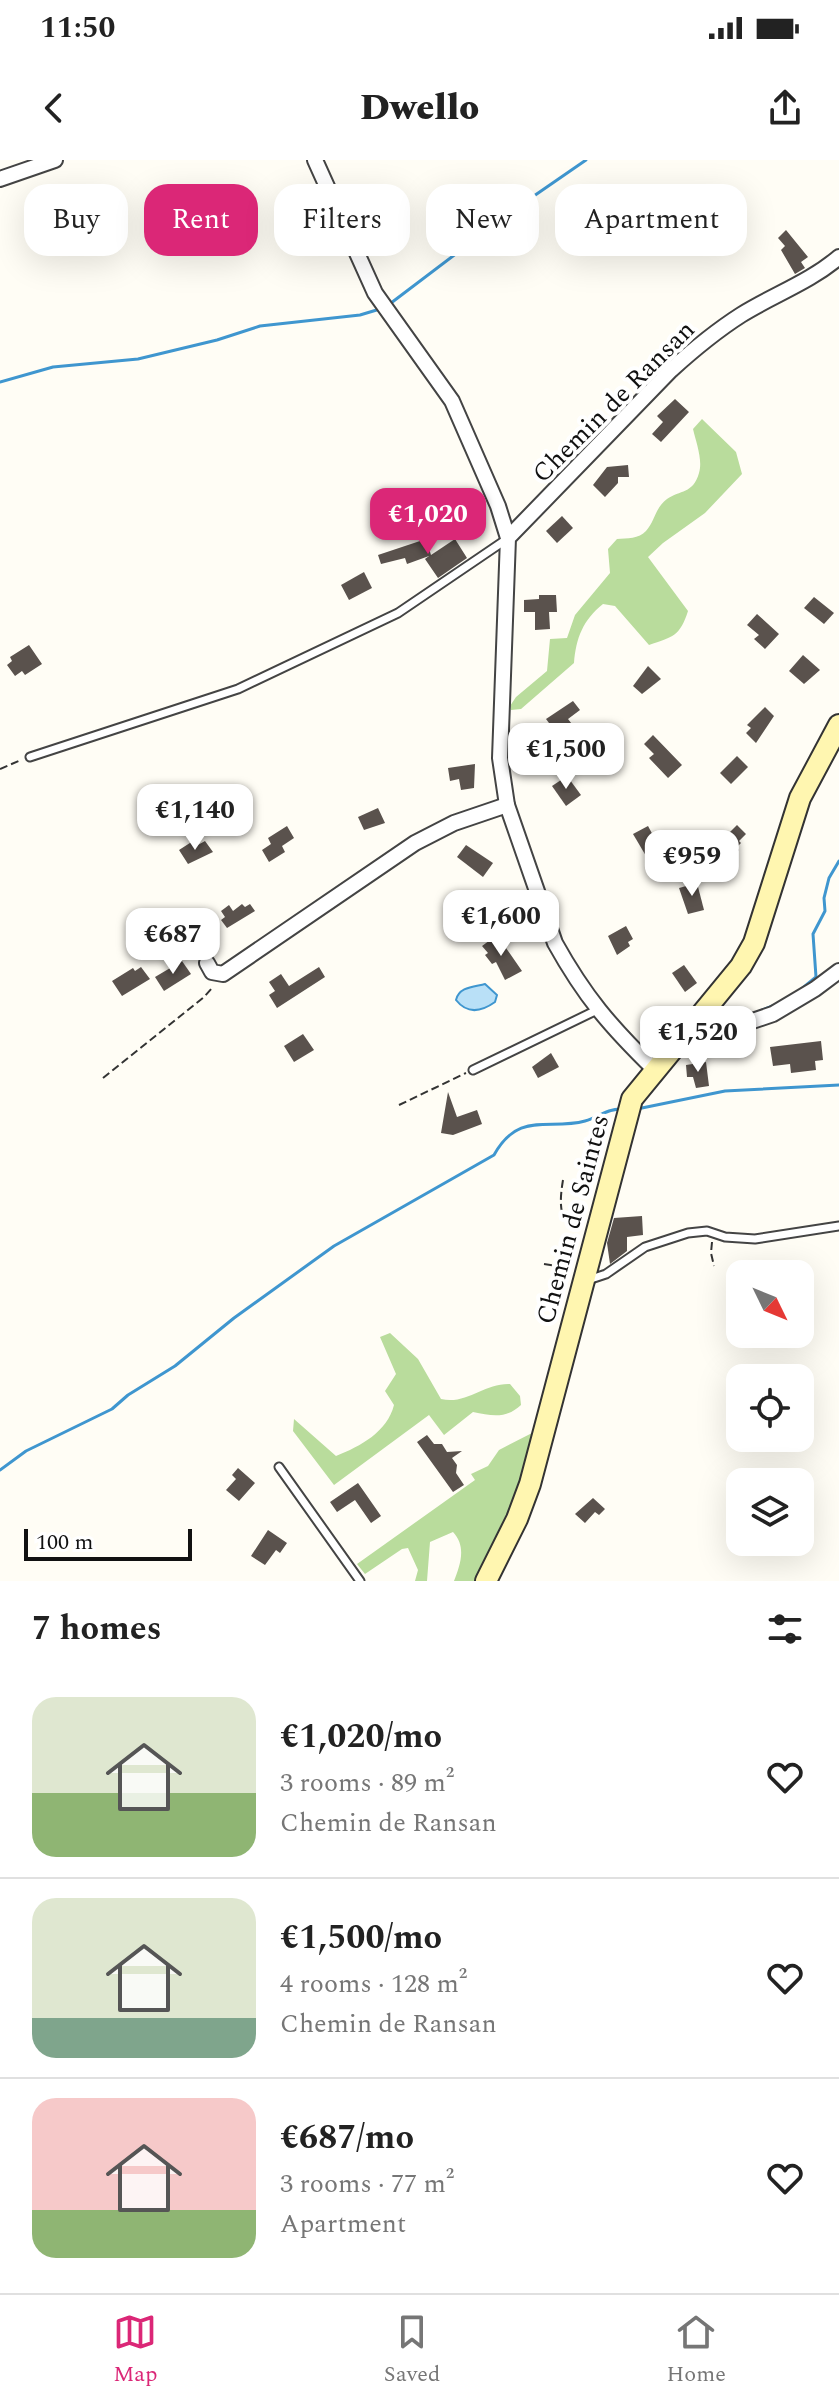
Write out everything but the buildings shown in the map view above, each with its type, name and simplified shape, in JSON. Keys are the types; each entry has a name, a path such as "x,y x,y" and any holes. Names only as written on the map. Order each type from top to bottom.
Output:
{"street":[{"path":"0,179 55,160"},
{"path":"315,160 375,293 452,401 498,506 508,538 499,740 507,805 555,943 597,1010 654,1069"},
{"name":"Chemin de Ransan","path":"508,538 697,347 743,314 798,285 839,257"},
{"name":"Chemin de Saintes","path":"486,1581 517,1519 530,1484 632,1099 741,966 754,943 800,798 839,725"},
{"path":"207,963 212,972 223,974 415,843 454,823 507,805"},
{"path":"672,1048 773,1014 839,971"}],"lane":[{"path":"30,757 269,676 398,613 508,538"},
{"path":"473,1070 597,1010"},
{"path":"584,1275 595,1280 645,1247 688,1233 707,1231 741,1240 839,1226"},
{"path":"279,1467 360,1581"}],"path":[{"path":"0,769 30,757"},
{"path":"103,1078 204,997 217,981"},
{"path":"399,1105 473,1070"},
{"path":"563,1180 560,1202 565,1219 576,1228 597,1226"},
{"path":"714,1266 711,1246 715,1234"},
{"path":"544,1264 584,1275"}],"green space":[{"path":"702,419 736,452 742,474 705,513 648,557 688,611 682,626 670,637 649,645 615,606 603,604 590,616 582,630 574,663 521,709 511,710 516,697 547,671 550,639 567,638 575,615 610,573 608,549 617,539 643,534 663,503 693,485 700,462 693,429"},
{"path":"390,1333 418,1359 441,1399 459,1399 510,1384 520,1396 521,1405 504,1414 473,1412 444,1435 429,1415 334,1485 293,1431 294,1419 336,1456 355,1448 379,1430 391,1415 394,1405 385,1391 396,1374 380,1337"},
{"path":"534,1432 514,1509 477,1581 454,1581 461,1550 453,1532 430,1542 427,1581 415,1581 418,1570 408,1548 365,1574 357,1564 475,1480 471,1474 488,1466 499,1450"}],"water":[{"path":"485,984 497,995 490,1005 469,1009 456,1000 463,990"}],"waterway":[{"path":"391,303 515,209 586,160"},
{"path":"0,382 53,367 138,359 260,326 360,315 380,309"},
{"path":"799,991 816,977 813,934 825,911 824,898 829,878 839,861"},
{"path":"760,1011 775,1005"},
{"path":"637,1109 725,1091 839,1085"},
{"path":"0,1470 26,1451 112,1409 128,1395 175,1366 234,1318 334,1246 494,1155 514,1132 535,1125 585,1121 621,1109"}]}
